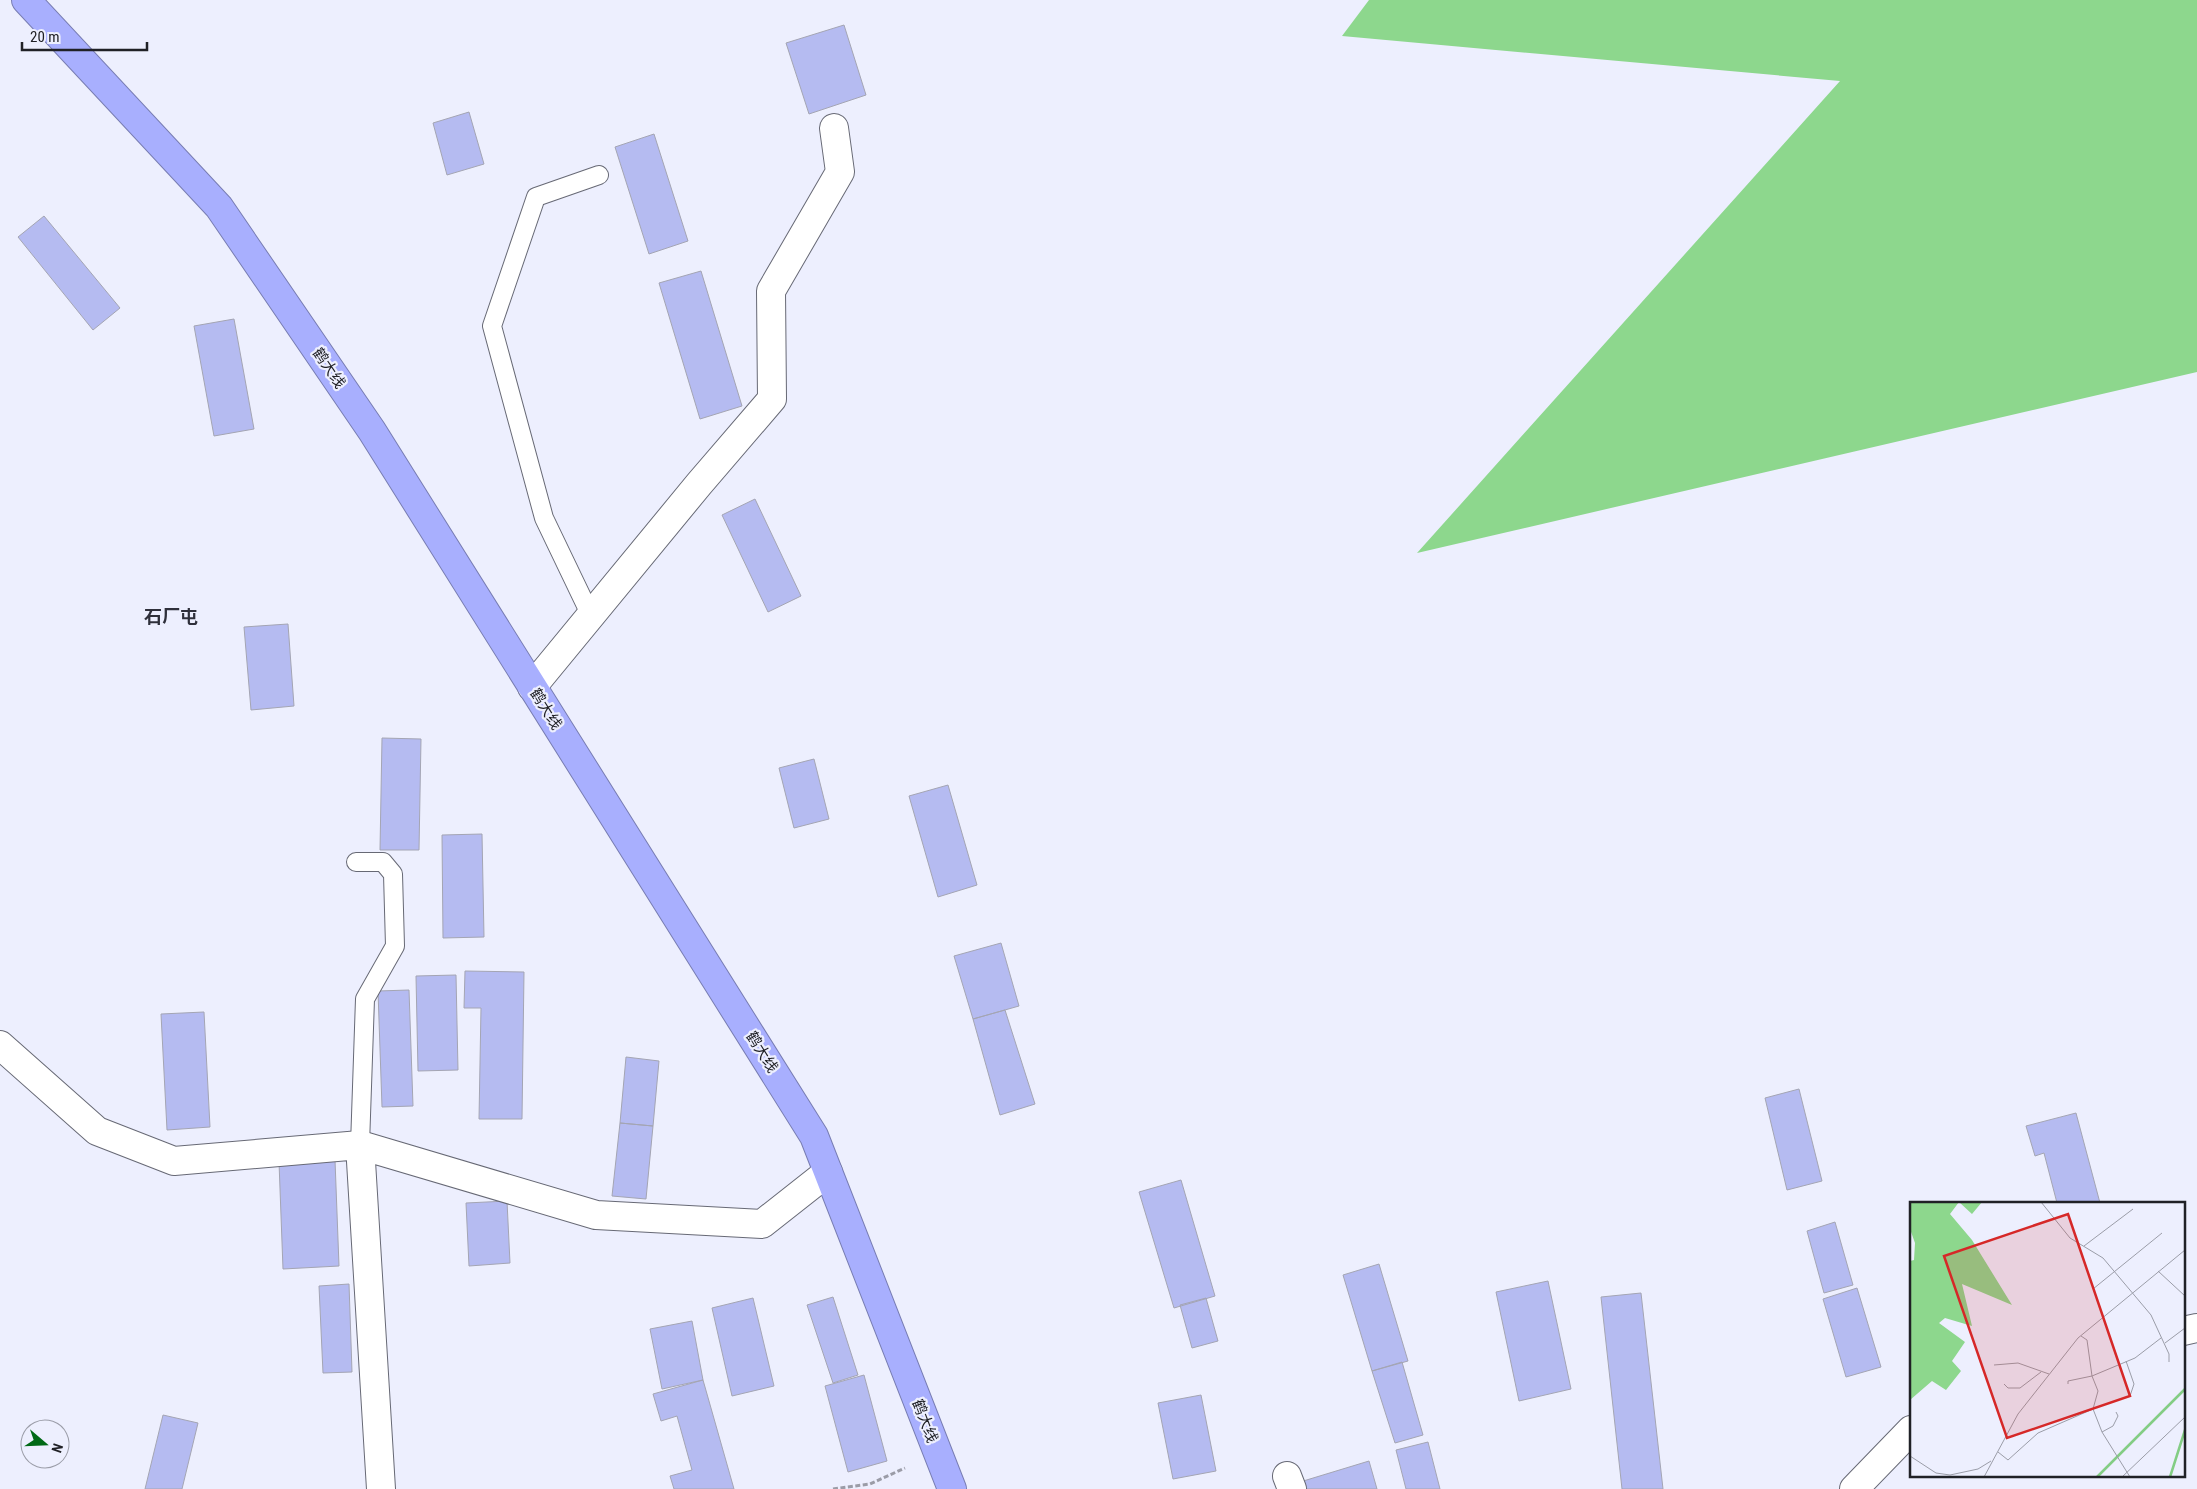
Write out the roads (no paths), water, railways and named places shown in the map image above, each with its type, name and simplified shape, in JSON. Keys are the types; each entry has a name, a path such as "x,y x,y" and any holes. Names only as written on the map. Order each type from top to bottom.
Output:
{"highway":[{"name":"鹤大线","path":"26,0 219,208 372,431 814,1136 952,1489"}],"street":[{"path":"532,687 699,484 772,399 771,291 840,172 834,128"},
{"path":"0,1045 97,1131 174,1161 360,1145 596,1215 762,1224 828,1172"},
{"path":"360,1145 381,1489"},
{"path":"2184,1331 2197,1328"},
{"path":"1854,1489 1910,1431"}],"lane":[{"path":"591,616 544,518 492,326 536,198 599,175"},
{"path":"356,862 383,862 393,874 395,946 365,999 360,1145"}],"district":[{"name":"石厂屯","path":"171,616"}]}
